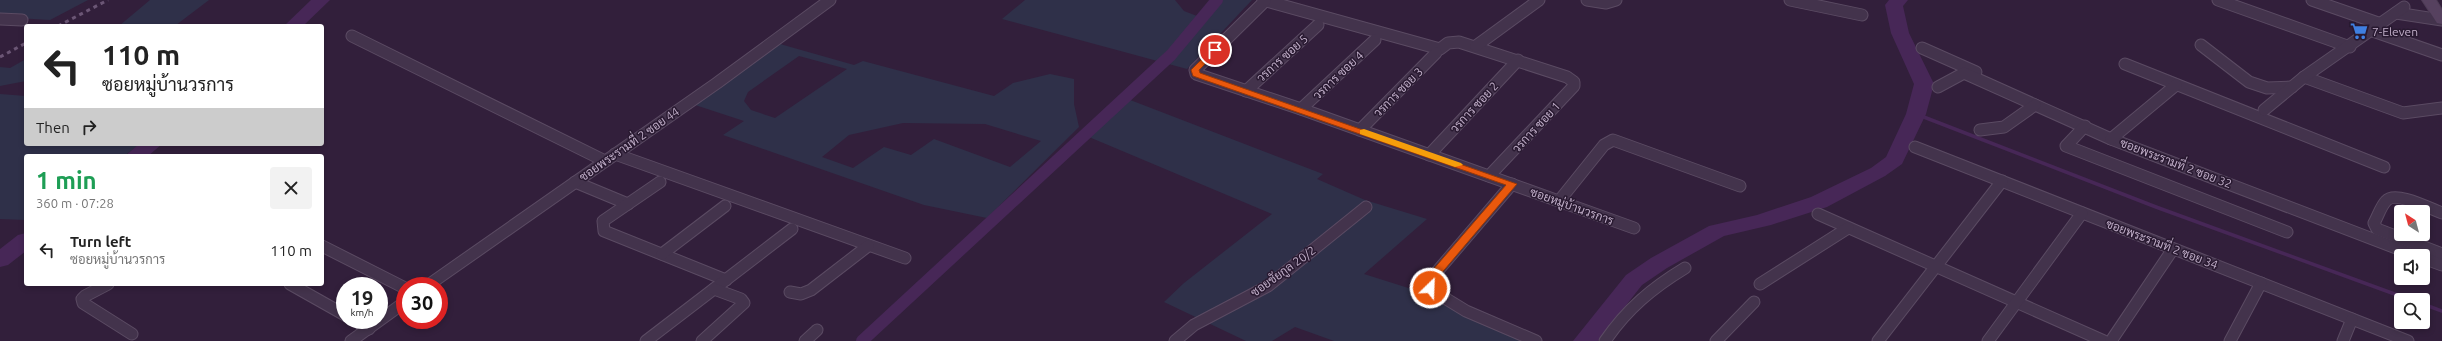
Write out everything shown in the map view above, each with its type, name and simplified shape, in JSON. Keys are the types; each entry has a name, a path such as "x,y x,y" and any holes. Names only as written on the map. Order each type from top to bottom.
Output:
{"main road":[{"path":"2429,0 2442,20"}],"street":[{"name":"ซอยพระรามที่ 2 ซอย 44","path":"440,277 610,158 830,0"},
{"path":"1264,0 1438,51"},
{"name":"ซอยหมู่บ้านวรการ","path":"1264,0 1195,70 1196,74 1203,78 1301,109 1634,228"},
{"path":"1476,46 1539,0"},
{"path":"1587,0 1606,3 1616,0"},
{"path":"1790,0 1862,15"},
{"path":"2218,0 2350,47"},
{"path":"2312,0 2381,24"},
{"path":"2264,110 2304,77 2373,31 2400,10 2442,20"},
{"path":"0,19 22,20"},
{"name":"วรการ ซอย 5","path":"1246,91 1318,25"},
{"path":"2373,31 2442,55"},
{"path":"352,36 484,103 610,158 905,258"},
{"name":"วรการ ซอย 4","path":"1301,109 1375,40"},
{"name":"วรการ ซอย 3","path":"1360,130 1438,51 1448,44 1459,42 1476,46"},
{"path":"2201,45 2248,80 2258,85 2268,88 2292,87"},
{"path":"1476,46 1518,60"},
{"path":"1922,48 1982,78"},
{"name":"วรการ ซอย 1","path":"1489,176 1574,86 1574,82 1567,77 1518,60"},
{"name":"วรการ ซอย 2","path":"1429,155 1518,60"},
{"path":"2125,64 2384,167"},
{"name":"ซอยพระรามที่ 2 ซอย 32","path":"1938,87 1964,73 1982,78 2037,102 2111,139 2400,249"},
{"path":"2304,77 2402,113 2442,108"},
{"path":"2111,139 2176,85"},
{"path":"1980,130 1995,130 2006,127 2037,102"},
{"path":"2085,126 2066,144 2066,146 2287,232"},
{"path":"1559,201 1604,145 1613,140 1740,186"},
{"name":"ซอยพระรามที่ 2 ซอย 34","path":"1915,147 2408,341"},
{"path":"1878,341 2002,181"},
{"path":"575,182 628,204"},
{"path":"660,182 603,221 602,226 604,231 726,280"},
{"path":"1512,184 1429,281 1430,288 1436,294 1481,317 1536,341"},
{"path":"2442,213 2407,199 2391,197 2386,200 2374,223 2377,229 2442,254"},
{"path":"662,254 725,206"},
{"name":"ซอยชัยกูล 20/2","path":"1175,341 1194,325 1268,286 1366,207"},
{"path":"1988,341 2082,213"},
{"path":"1818,214 1936,268 2104,341"},
{"path":"1760,284 1848,228"},
{"path":"646,341 792,230"},
{"path":"790,292 801,294 811,290 868,246"},
{"path":"324,247 396,283"},
{"path":"2111,341 2173,249"},
{"path":"2430,261 2442,265"},
{"path":"1605,341 1623,314 1646,292 1685,268"},
{"path":"2230,341 2261,283"},
{"path":"104,286 85,296 82,299 83,303 132,334"},
{"path":"294,286 336,310"},
{"path":"702,341 742,307 744,303 741,299 714,289"},
{"path":"1716,341 1754,302"},
{"path":"388,315 396,309"},
{"path":"2343,341 2352,319"},
{"path":"351,341 370,329"},
{"path":"805,341 817,330"}],"shaded area":[{"path":"0,0 88,0 50,20 0,17"},
{"path":"150,0 209,0 177,24 121,24"},
{"path":"1025,0 1175,0 1184,11 1197,16 1210,0 1252,0 1187,69 1002,19"},
{"path":"780,44 854,65 863,61 994,96 1013,83 1050,74 1074,79 1074,104 1079,127 987,218 924,205 723,135 744,121 692,104","holes":["799,56 847,69 775,118 751,110 744,101 748,92","903,123 985,124 1041,141 1010,167 934,139 911,155 884,147 853,168 822,157 849,135"]},
{"path":"24,60 24,81 0,86 0,67 10,68"},
{"path":"0,94 24,96 24,146 137,146 127,154 24,154 24,220 0,219"},
{"path":"1125,98 1323,174 1317,179 1365,200 1427,219 1364,274 1421,292 1426,286 1522,341 1334,341 1295,327 1272,341 1246,341 1164,302 1184,283 1272,214 1089,137"}],"waterway":[{"path":"295,24 321,0"},
{"path":"862,341 1171,55 1217,0"},
{"path":"1585,341 1634,280 1659,263 1717,231 1763,220 1819,202 1878,172 1895,160 1916,114 1924,84 1900,33 1894,5 1899,0"},
{"path":"1916,114 2156,207 2394,294"},
{"path":"138,154 149,146"},
{"path":"0,260 24,242"},
{"path":"2430,307 2442,311"}],"railway":[{"path":"62,24 108,0"},
{"path":"0,57 24,44"}],"slow traffic":[{"path":"1364,132 1458,165"}],"place":[{"name":"7-Eleven","path":"2359,31"}],"route":[{"path":"1215,50 1195,70 1196,74 1203,78 1301,109 1512,184 1429,281 1430,288"}]}
